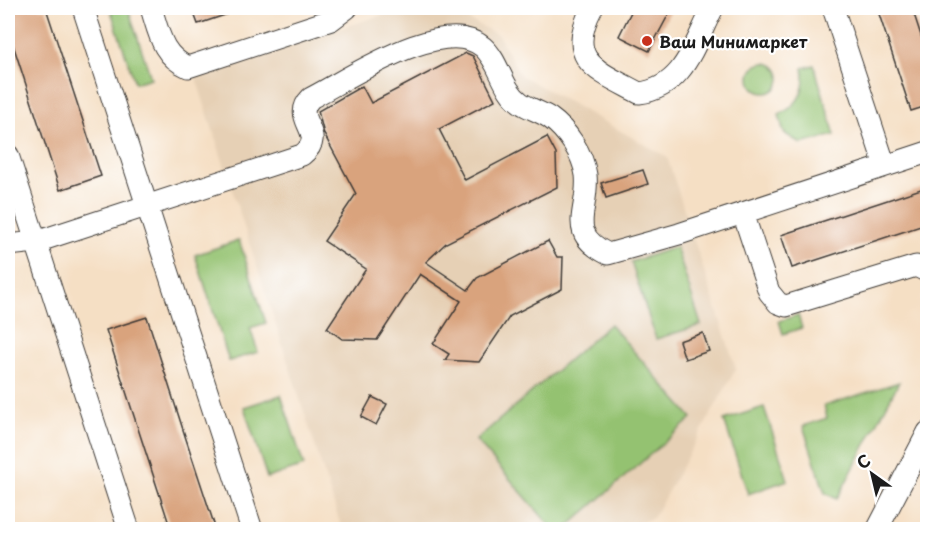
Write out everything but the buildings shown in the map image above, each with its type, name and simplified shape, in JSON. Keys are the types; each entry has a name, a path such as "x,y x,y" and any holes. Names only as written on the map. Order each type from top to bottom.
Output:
{"lane":[{"path":"83,8 252,530"},
{"path":"151,8 168,54 188,67 331,20 347,8"},
{"path":"592,8 584,23 580,41 583,54 592,68 639,93 664,88 676,78 713,8"},
{"path":"833,8 885,166"},
{"path":"8,245 36,242 302,155 312,142 312,133 303,111 305,104 311,98 416,44 449,37 481,46 491,57 516,99 550,119 572,141 586,176 580,224 593,246 608,254 743,213 927,152"},
{"path":"8,155 129,530"},
{"path":"743,213 769,292 778,303 786,306 916,266 927,272"},
{"path":"877,530 927,432"}],"shaded area":[{"path":"404,8 435,8 452,11 498,35 520,75 667,157 736,369 653,518 617,530 342,529 195,75"}],"green space":[{"path":"110,8 128,8 151,78 135,83"},
{"path":"765,63 776,67 780,78 776,89 765,93 754,89 750,78 754,67"},
{"path":"814,65 835,135 801,144 784,133 779,115 792,107 800,96 804,83 803,68"},
{"path":"239,240 266,323 250,328 258,352 229,361 195,255"},
{"path":"676,247 701,325 656,339 631,262"},
{"path":"798,315 802,328 783,334 779,321"},
{"path":"610,324 692,418 565,529 553,529 476,440"},
{"path":"899,382 837,499 825,493 803,426 827,418 824,406"},
{"path":"281,395 304,466 267,478 244,407"},
{"path":"764,407 788,480 748,494 724,420"}],"place":[{"name":"Ваш Минимаркет","path":"647,41"}]}
